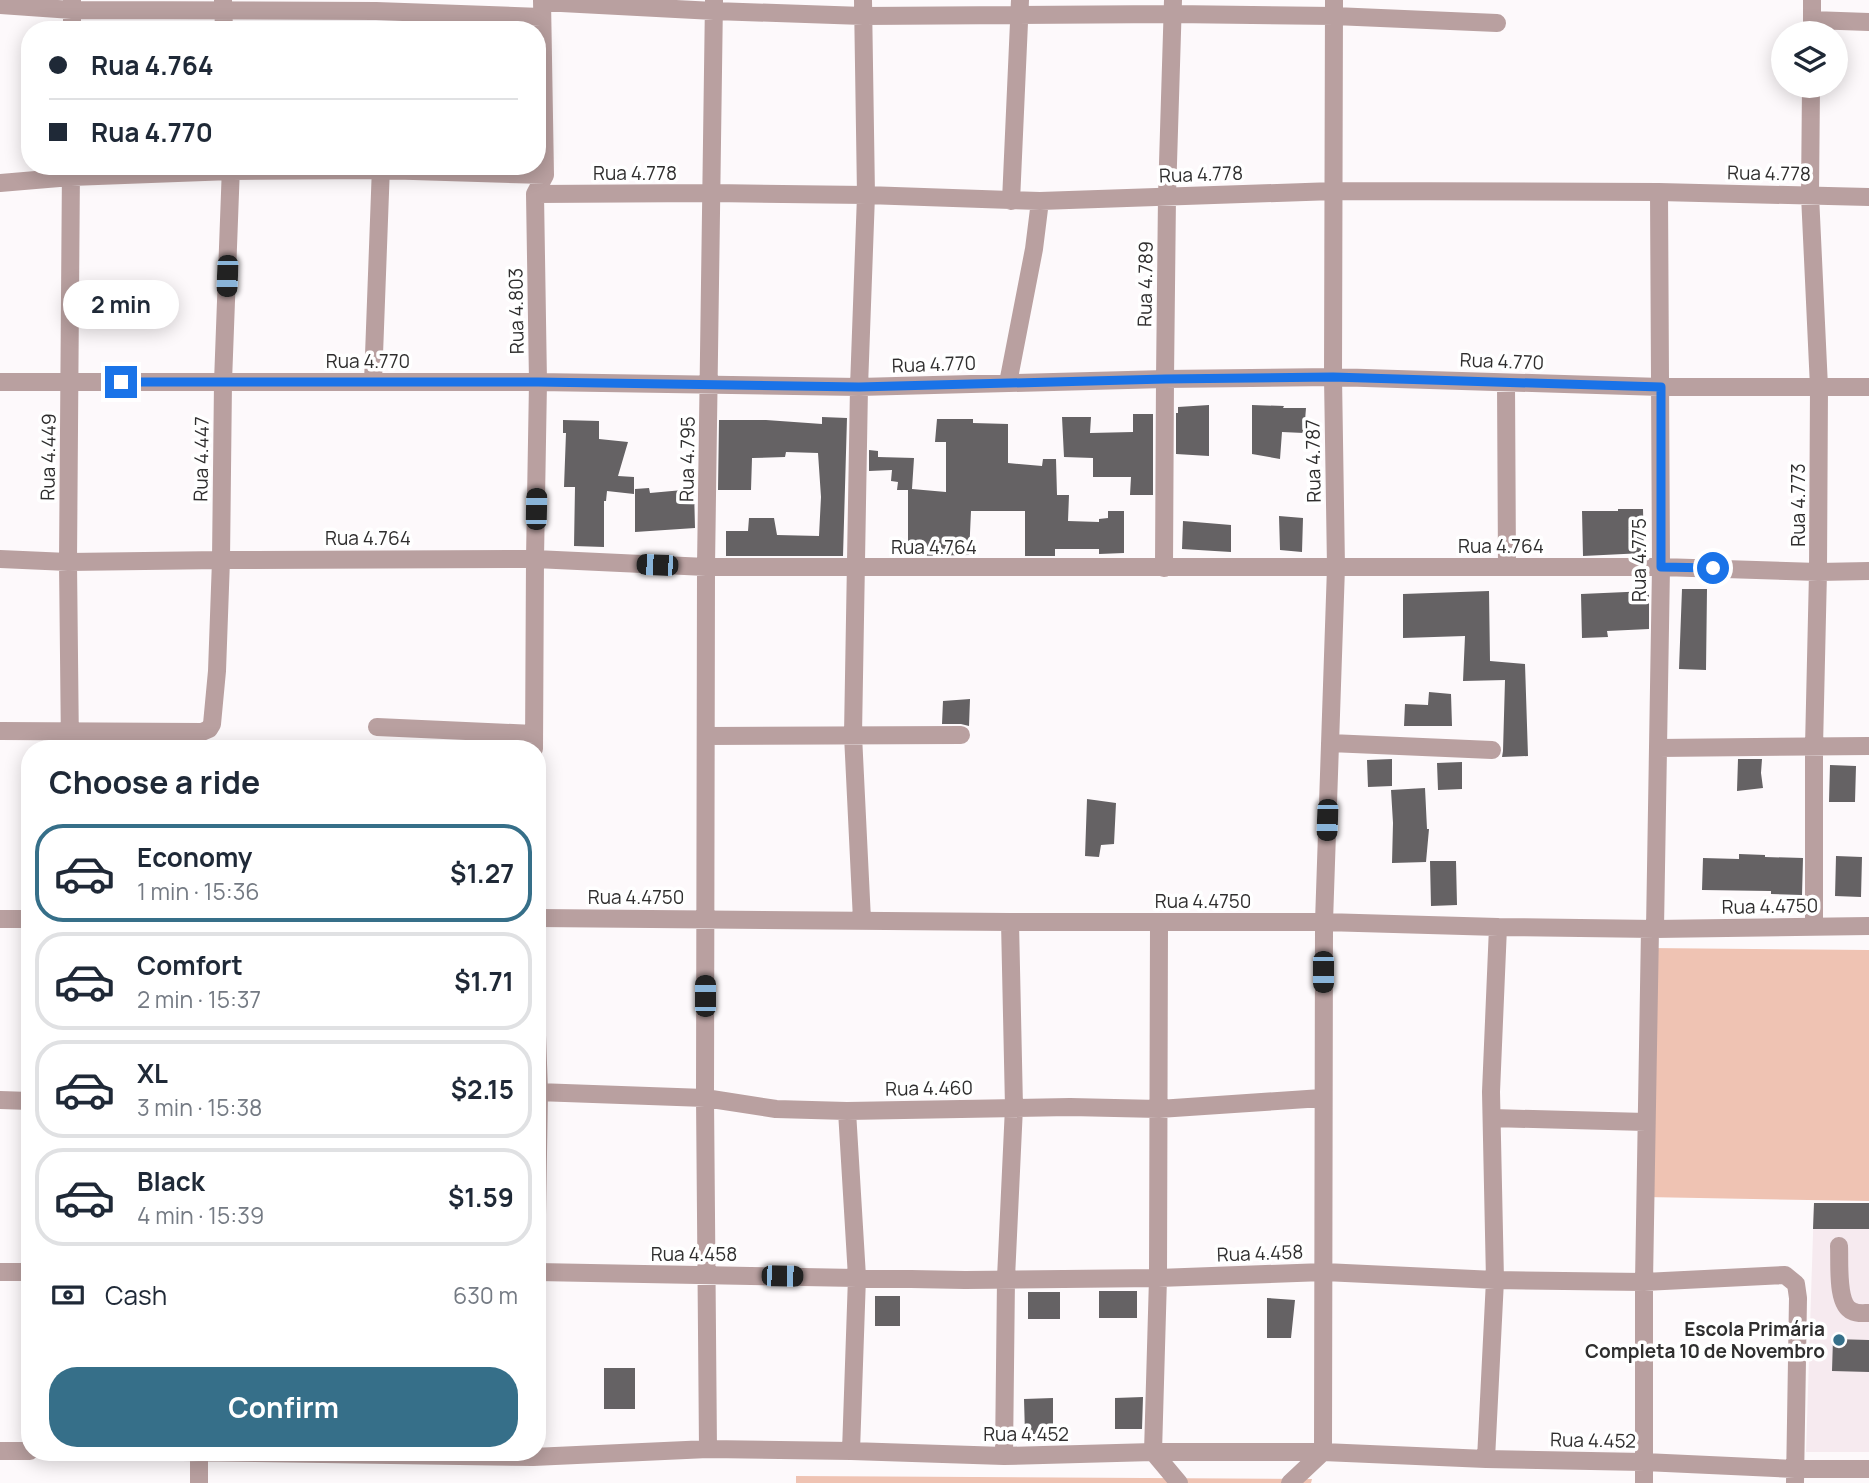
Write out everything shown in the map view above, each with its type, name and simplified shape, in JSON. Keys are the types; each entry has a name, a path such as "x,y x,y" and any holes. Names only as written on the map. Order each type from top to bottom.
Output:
{"street":[{"path":"1812,0 1812,21"},
{"path":"0,5 1334,8 1497,23"},
{"name":"Rua 4.795","path":"708,1449 705,1098 706,568 714,6"},
{"path":"1011,201 1020,7"},
{"name":"Rua 4.789","path":"1164,568 1167,196 1173,7"},
{"path":"862,920 853,735 859,387 866,195 863,8"},
{"name":"Rua 4.787","path":"1323,1452 1324,922 1336,567 1333,377 1334,8"},
{"path":"1848,24 1869,22"},
{"name":"Rua 4.773","path":"1811,98 1810,195 1819,387 1814,925"},
{"path":"0,183 52,175"},
{"name":"Rua 4.449","path":"70,740 68,562 71,175"},
{"name":"Rua 4.447","path":"82,740 205,732 212,724 217,671 231,175"},
{"path":"373,382 381,175"},
{"name":"Rua 4.803","path":"534,740 538,382 535,194 545,175"},
{"name":"Rua 4.778","path":"535,194 866,195 1011,201 1334,191 1659,192 1869,197"},
{"name":"Rua 4.775","path":"1644,1483 1646,1122 1661,567 1659,192"},
{"path":"1007,383 1034,249 1040,201"},
{"name":"Rua 4.770","path":"0,382 538,382 859,387 1333,377 1661,387 1869,387"},
{"path":"1506,383 1507,567"},
{"name":"Rua 4.764","path":"0,559 68,562 535,559 706,568 1661,567 1869,571"},
{"path":"377,727 513,740"},
{"path":"0,731 63,740"},
{"path":"706,736 961,735"},
{"path":"1330,743 1492,750"},
{"path":"1658,748 1869,746"},
{"name":"Rua 4.4750","path":"546,918 1324,922 1653,929 1869,926"},
{"path":"0,919 21,919"},
{"path":"1004,1456 1006,1278 1014,1107 1010,922"},
{"path":"1159,923 1158,1278 1153,1452 1179,1483"},
{"path":"1486,1459 1495,1280 1492,1118 1498,927"},
{"name":"Rua 4.460","path":"546,1092 705,1098 776,1109 846,1111 1014,1107 1159,1109 1322,1098"},
{"path":"0,1100 21,1101"},
{"path":"846,1111 857,1277 851,1451"},
{"path":"1492,1118 1646,1122"},
{"path":"1839,1246 1841,1297 1844,1306 1854,1313 1869,1313"},
{"path":"0,1272 21,1272"},
{"name":"Rua 4.458","path":"546,1272 965,1280 1158,1278 1324,1272 1495,1280 1644,1282 1785,1275 1796,1284 1798,1298 1795,1476"},
{"name":"Rua 4.452","path":"546,1455 708,1449 1004,1456 1153,1452 1323,1452 1644,1462 1795,1476 1869,1469"},
{"path":"0,1451 21,1451"},
{"path":"1290,1483 1323,1452"},
{"path":"199,1461 199,1483"}],"shaded area":[{"path":"1649,948 1869,950 1869,1201 1645,1197"},
{"name":"Escola Primária Completa 10 de Novembro","path":"1814,1203 1869,1203 1869,1452 1806,1452"},
{"path":"796,1476 1312,1479 1311,1483 796,1483"}],"building":[{"path":"1209,405 1209,456 1176,454 1178,407"},
{"path":"1252,405 1306,408 1304,433 1282,432 1280,459 1252,454"},
{"path":"1133,414 1153,414 1153,495 1130,495 1131,477 1093,477 1093,458 1064,457 1062,417 1091,417 1090,433 1133,432"},
{"path":"822,417 847,418 843,556 726,556 726,531 748,531 749,518 774,518 777,535 819,536 821,497 818,453 786,452 785,457 752,458 751,490 718,490 719,420 822,424"},
{"path":"937,419 973,419 973,423 1008,424 1008,463 1042,466 1043,459 1056,459 1057,495 1069,495 1068,521 1099,522 1099,519 1108,518 1108,511 1124,511 1124,553 1099,554 1099,549 1055,549 1055,556 1025,556 1025,511 971,511 969,555 908,556 908,490 897,490 898,482 891,481 892,470 869,471 869,450 878,451 878,457 914,458 912,489 946,492 946,442 935,442"},
{"path":"563,420 599,421 599,439 628,442 618,476 634,477 634,494 607,491 604,501 604,547 574,546 575,487 564,487 566,433 563,433"},
{"path":"649,488 650,493 694,489 695,528 635,532 635,489"},
{"path":"1643,509 1644,553 1583,556 1582,511"},
{"path":"1279,516 1303,518 1302,552 1280,550"},
{"path":"1183,521 1231,525 1231,552 1182,549"},
{"path":"1682,589 1707,589 1706,670 1679,669"},
{"path":"1489,591 1490,661 1525,664 1528,756 1502,757 1505,680 1463,681 1465,636 1403,638 1403,594"},
{"path":"1649,591 1649,629 1607,631 1608,637 1582,638 1581,594"},
{"path":"1429,692 1451,694 1452,726 1404,726 1405,704 1428,705"},
{"path":"970,699 969,726 942,724 943,701"},
{"path":"1392,759 1392,786 1368,787 1367,760"},
{"path":"1738,759 1762,759 1763,788 1737,791"},
{"path":"1462,762 1462,789 1438,790 1437,763"},
{"path":"1830,765 1856,766 1855,802 1829,802"},
{"path":"1425,788 1429,829 1426,862 1392,863 1391,790"},
{"path":"1087,799 1116,803 1114,844 1101,845 1099,857 1085,856"},
{"path":"1739,854 1803,858 1802,895 1771,894 1771,891 1702,890 1703,858 1739,859"},
{"path":"1836,856 1862,857 1861,897 1835,896"},
{"path":"1430,861 1456,861 1457,905 1431,906"},
{"path":"1814,1203 1869,1203 1869,1229 1813,1229"},
{"path":"1099,1291 1137,1291 1137,1318 1099,1318"},
{"path":"1028,1292 1060,1292 1060,1319 1028,1319"},
{"path":"875,1296 900,1296 900,1326 875,1326"},
{"path":"1267,1298 1295,1300 1291,1338 1267,1338"},
{"path":"1833,1339 1869,1340 1869,1372 1832,1371"},
{"path":"604,1368 635,1368 635,1409 604,1409"},
{"path":"1143,1397 1142,1429 1115,1429 1115,1398"},
{"path":"1053,1398 1053,1434 1025,1434 1024,1399"}],"place":[{"name":"Escola Primária Completa 10 de Novembro","path":"1839,1340"}],"route":[{"path":"121,382 538,382 859,387 1333,377 1661,387 1661,567 1713,568"}]}
